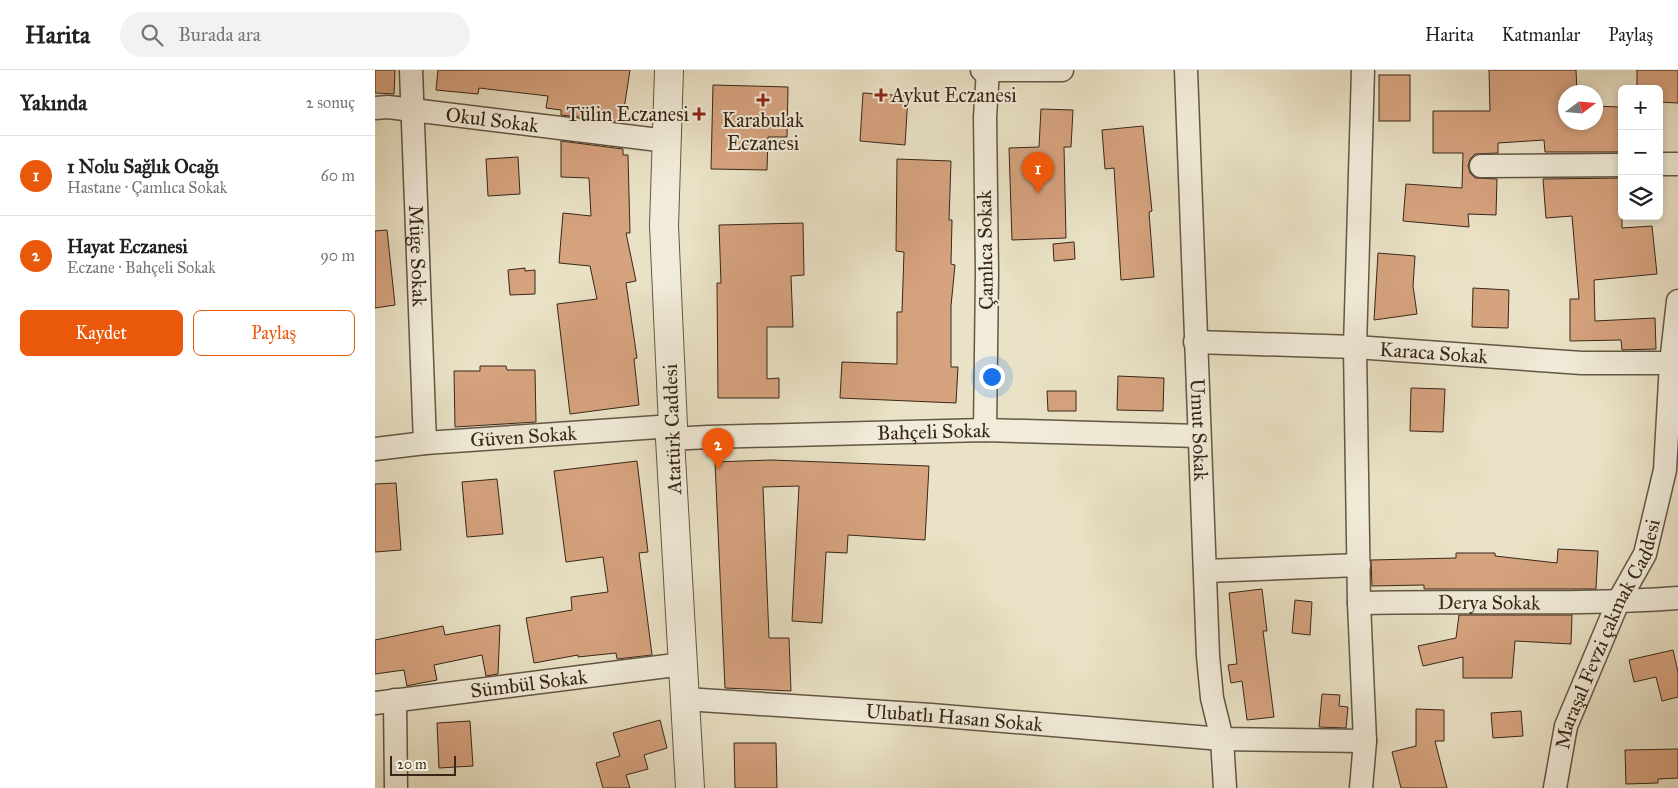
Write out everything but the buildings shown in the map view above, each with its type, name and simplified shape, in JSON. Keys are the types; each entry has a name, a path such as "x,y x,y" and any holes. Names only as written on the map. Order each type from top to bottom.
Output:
{"street":[{"name":"Müge Sokak","path":"411,70 425,444"},
{"name":"Atatürk Caddesi","path":"669,70 664,226 671,433 690,788"},
{"path":"982,70 1063,70"},
{"name":"Çamlıca Sokak","path":"985,430 987,273 985,117 987,70"},
{"name":"Umut Sokak","path":"1186,70 1198,436 1206,571 1208,656 1212,698 1222,739 1225,788"},
{"path":"1361,788 1365,741 1359,603 1355,346 1363,70"},
{"name":"Okul Sokak","path":"375,108 411,110 667,140"},
{"path":"1663,164 1678,164"},
{"path":"1481,166 1618,165"},
{"name":"Maraşal Fevzi çakmak Caddesi","path":"1555,788 1566,726 1618,602 1645,554 1665,470 1671,363 1678,301"},
{"name":"Karaca Sokak","path":"1195,342 1355,346 1582,363 1671,363"},
{"name":"Bahçeli Sokak","path":"671,433 708,436 985,430 1198,436"},
{"name":"Güven Sokak","path":"375,449 425,444 671,433"},
{"path":"1206,571 1359,565"},
{"name":"Derya Sokak","path":"1359,603 1445,601 1618,602 1678,598"},
{"name":"Sümbül Sokak","path":"385,702 683,664"},
{"name":"Ulubatlı Hasan Sokak","path":"685,699 931,715 1222,739 1365,741"},
{"path":"385,702 396,788"}],"place":[{"name":"Aykut Eczanesi","path":"881,95"},
{"name":"Karabulak Eczanesi","path":"763,100"},
{"name":"Tülin Eczanesi","path":"699,114"},
{"name":"1 Nolu Sağlık Ocağı","path":"1038,193"},
{"name":"Hayat Eczanesi","path":"718,469"}]}
